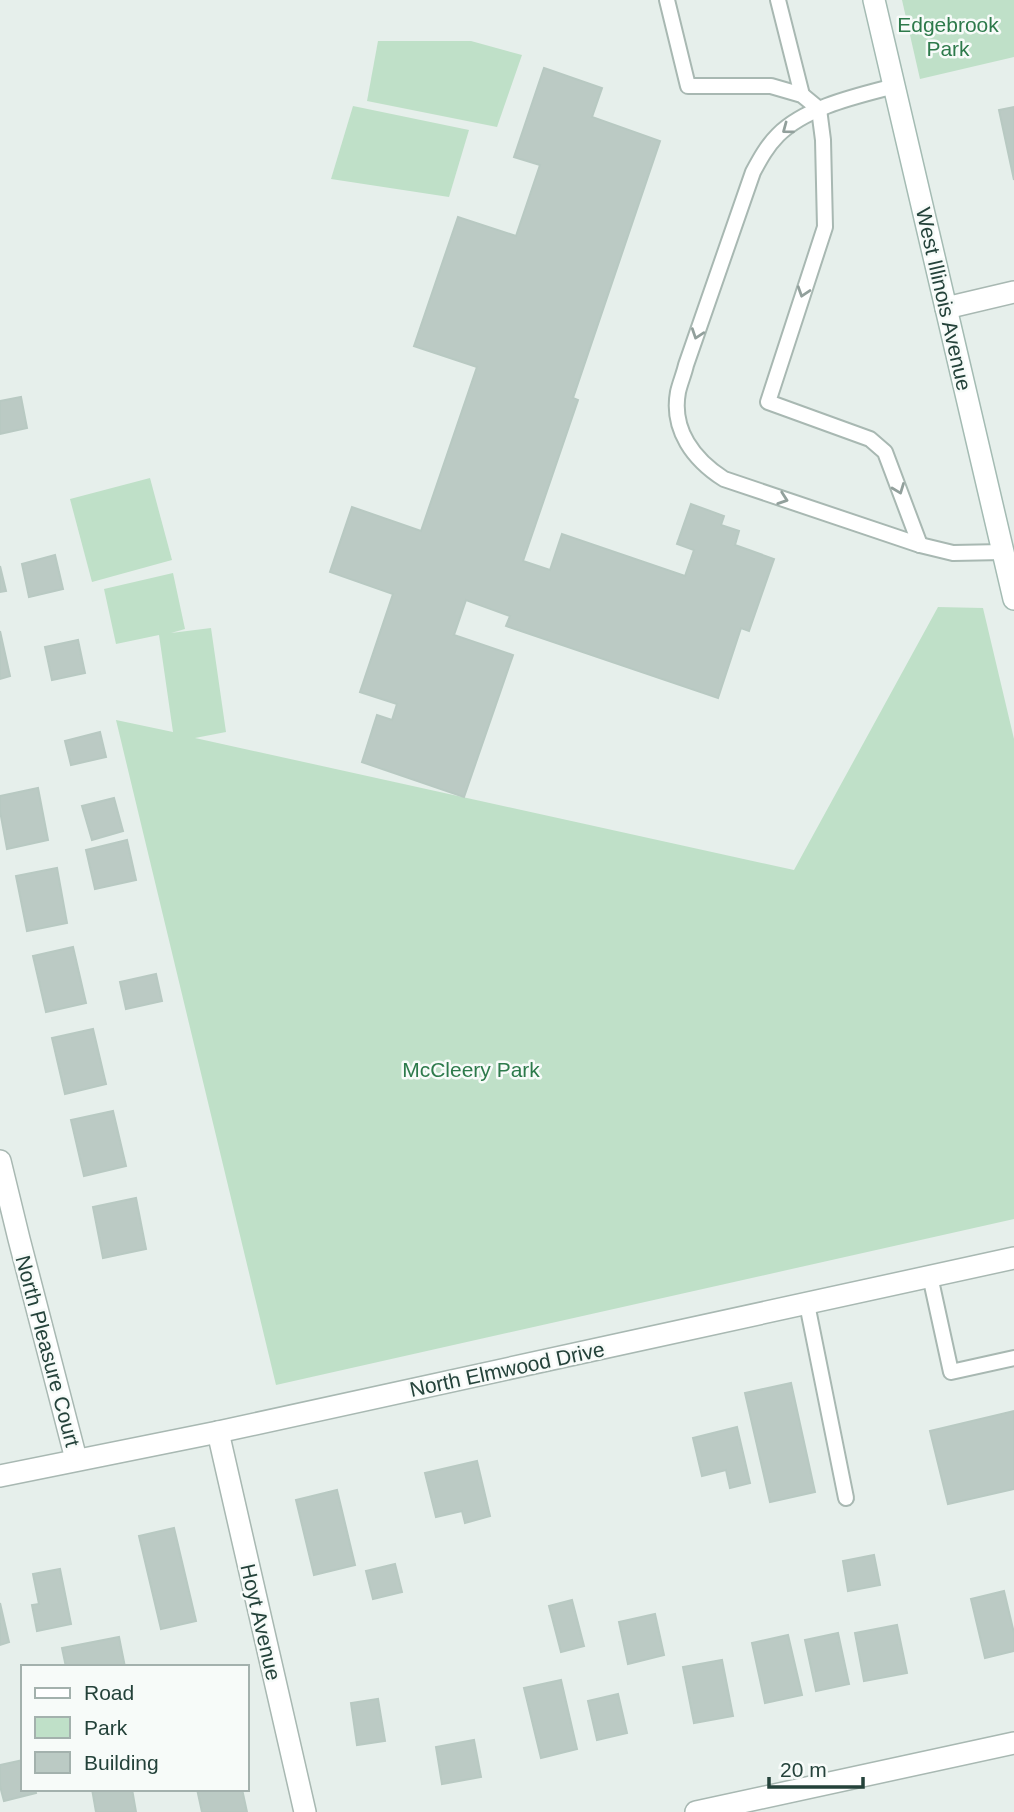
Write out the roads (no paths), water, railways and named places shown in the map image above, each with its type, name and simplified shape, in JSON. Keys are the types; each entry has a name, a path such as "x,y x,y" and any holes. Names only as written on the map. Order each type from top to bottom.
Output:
{"street":[{"name":"West Illinois Avenue","path":"874,0 1014,599"},
{"path":"946,308 1014,292"},
{"name":"North Pleasure Court","path":"0,1161 9,1242 76,1460"},
{"name":"North Elmwood Drive","path":"0,1476 218,1432 1014,1258"},
{"name":"Hoyt Avenue","path":"218,1432 304,1812"},
{"path":"696,1812 1014,1743"}],"lane":[{"path":"667,0 688,86 771,86 802,95 819,109 823,140 825,227 768,402 870,439 885,452 920,545"},
{"path":"778,0 802,95"},
{"path":"895,86 819,109 779,134 765,150 753,172 686,365 678,393 680,426 695,456 724,479 953,554 1003,552"},
{"path":"930,1276 951,1372 1014,1358"},
{"path":"807,1304 846,1498"}],"park label":[{"name":"Edgebrook Park","path":"948,36"},
{"name":"McCleery Park","path":"471,1069"}]}
